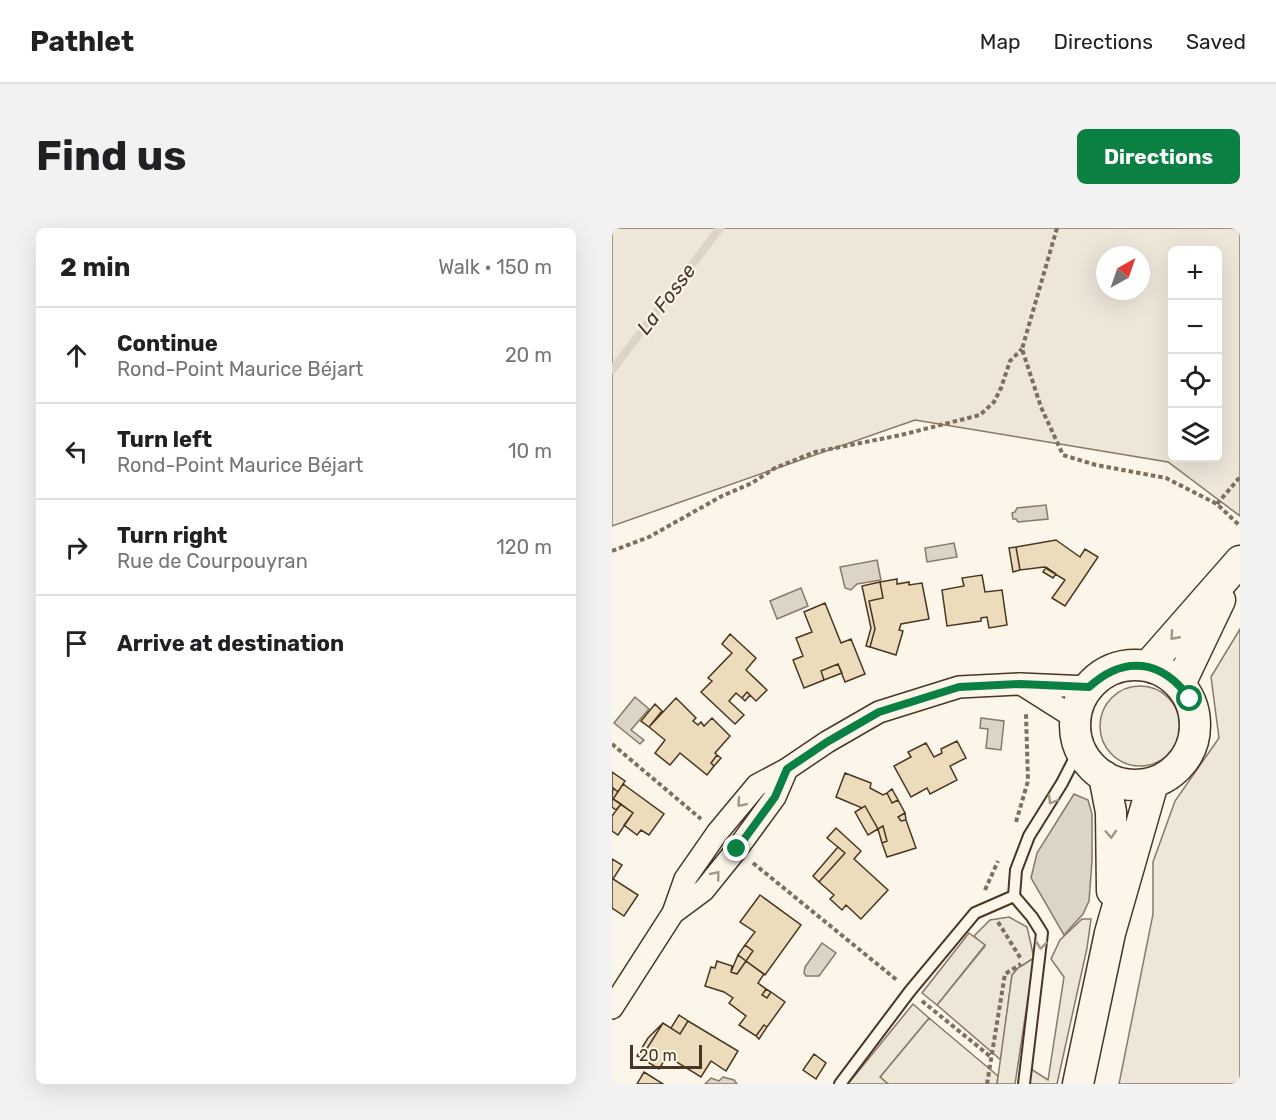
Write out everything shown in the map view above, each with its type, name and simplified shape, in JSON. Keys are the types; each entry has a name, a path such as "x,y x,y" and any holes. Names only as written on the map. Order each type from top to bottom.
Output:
{"street":[{"path":"1148,666 1240,561"},
{"path":"1180,684 1224,593 1240,567"},
{"path":"1131,665 1148,666 1165,673 1180,684 1190,699 1195,715 1196,732 1191,749 1182,764 1169,775 1154,783 1137,785 1119,783 1104,776 1090,764 1080,748 1075,718 1080,702 1089,687 1101,676 1115,668 1131,665"},
{"path":"612,1008 673,913 685,879 717,833 757,785 879,712 959,687 1020,684 1089,687"},
{"path":"1020,684 1075,718"},
{"path":"673,913 704,890 737,849 775,797 787,769"},
{"path":"1104,776 1111,812 1110,933"},
{"path":"1078,1084 1110,933 1154,783"}],"lane":[{"path":"1024,1084 1042,933 1014,896 1016,870 1029,836 1062,783 1080,748"},
{"path":"840,1084 910,991 975,913 1014,896"}],"path":[{"path":"612,551 649,537 722,496 752,483 775,468 815,452 935,427 980,415 994,402 1010,361 1022,349 1057,228"},
{"path":"1022,349 1041,407 1063,455 1096,465 1166,478 1217,504 1240,526"},
{"path":"1217,504 1240,477"},
{"path":"612,744 717,833"},
{"path":"737,849 991,1057"}],"shaded area":[{"path":"612,228 1240,228 1240,516 1168,462 915,420 612,526"},
{"path":"1046,505 1048,519 1018,522 1013,519 1012,513 1017,508"},
{"path":"954,543 957,557 927,562 925,548"},
{"path":"877,560 881,580 857,584 851,590 845,588 840,567"},
{"path":"801,588 808,606 777,619 770,601"},
{"path":"1240,629 1240,1084 1119,1084 1153,914 1153,862 1175,801 1219,738 1211,677"},
{"path":"1140,686 1155,689 1168,698 1177,711 1180,726 1177,741 1168,754 1155,763 1140,766 1125,763 1112,754 1103,741 1100,726 1103,711 1112,698 1125,689"},
{"path":"635,697 649,709 631,730 644,740 640,744 614,723"},
{"path":"981,718 1004,721 1001,750 986,748 988,729 980,728"},
{"path":"1074,794 1088,800 1092,814 1092,861 1089,901 1083,914 1064,935 1031,878 1037,853"},
{"path":"1009,917 1027,927 1034,958 1018,968 1012,975 1001,1060 937,1005 985,946 974,936 990,920"},
{"path":"1082,919 1091,919 1087,948 1057,1084 1028,1084 1031,1069 1048,1080 1064,977 1051,959 1060,940"},
{"path":"969,933 985,945 937,1005 922,993"},
{"path":"822,943 836,953 819,976 806,976 805,967"},
{"path":"1034,958 1015,1084 997,1084 1012,975 1018,968"},
{"path":"913,1004 929,1018 880,1077 888,1084 848,1084"},
{"path":"929,1018 998,1076 997,1084 888,1084 880,1077"},
{"path":"723,1077 734,1080 737,1084 705,1084 711,1078 719,1081"}],"building":[{"path":"1056,540 1080,557 1085,549 1098,557 1065,606 1052,598 1065,580 1044,567 1020,570 1016,547"},
{"path":"1016,547 1020,570 1013,572 1009,548"},
{"path":"1046,567 1056,574 1053,578 1043,572"},
{"path":"982,575 985,592 1002,590 1007,625 989,628 987,617 981,618 981,621 947,626 942,590 964,586 962,578"},
{"path":"897,579 897,584 922,583 929,619 901,624 899,630 903,631 896,655 870,647 875,629 869,601 883,598 880,582"},
{"path":"880,582 883,598 869,601 875,629 870,647 866,646 871,628 862,586"},
{"path":"825,603 841,643 851,639 865,674 845,682 838,664 821,671 824,680 804,688 793,660 803,656 796,638 812,632 804,612"},
{"path":"730,634 756,658 746,670 767,690 756,701 747,692 742,698 736,693 729,701 744,715 735,724 701,692 712,681 708,678 732,653 722,644"},
{"path":"838,664 842,673 824,680 821,671"},
{"path":"747,692 750,695 745,701 742,698"},
{"path":"676,698 696,718 693,721 698,725 701,722 704,726 712,718 730,736 715,753 717,755 711,763 714,766 707,775 680,753 670,765 655,753 665,740 649,727"},
{"path":"655,704 662,711 649,727 641,721"},
{"path":"957,741 966,758 950,766 957,780 930,794 927,788 911,797 894,766 911,757 908,752 926,743 934,757 942,753 941,749"},
{"path":"717,755 721,758 714,766 711,763"},
{"path":"612,772 625,781 618,792 612,787"},
{"path":"845,773 871,783 870,788 883,795 887,793 892,803 898,800 905,813 898,817 901,821 906,820 916,848 887,857 882,843 887,841 883,826 878,829 865,806 862,808 836,797"},
{"path":"623,784 664,814 649,835 641,830 637,835 624,825 633,813 613,799"},
{"path":"613,788 618,792 613,799 612,798"},
{"path":"892,789 898,800 892,803 887,793"},
{"path":"612,798 621,804 616,810 612,807"},
{"path":"621,804 633,813 618,835 612,831 612,816"},
{"path":"865,806 878,829 868,835 855,812"},
{"path":"905,813 906,820 901,821 898,817"},
{"path":"883,826 887,841 882,843 878,829"},
{"path":"836,828 861,851 854,859 888,890 861,919 846,905 842,910 830,899 834,895 819,882 845,853 827,838"},
{"path":"838,847 845,853 819,882 813,876"},
{"path":"612,859 622,865 613,879 638,895 624,916 612,908"},
{"path":"760,895 801,925 765,975 746,961 753,951 745,945 755,932 740,922"},
{"path":"745,945 753,951 746,961 738,955"},
{"path":"738,955 746,961 737,974 731,972"},
{"path":"717,961 732,966 731,972 737,974 746,961 764,974 758,983 766,989 762,995 767,998 771,992 785,1002 767,1027 764,1025 756,1036 739,1025 746,1016 729,1003 733,998 724,992 705,986 711,967 715,968"},
{"path":"766,989 771,992 767,998 762,995"},
{"path":"679,1015 688,1021 680,1034 671,1028"},
{"path":"688,1021 738,1051 726,1071 711,1061 701,1077 667,1056 659,1069 641,1058 663,1023 680,1034"},
{"path":"663,1023 641,1058 637,1056 648,1038"},
{"path":"764,1025 767,1027 759,1039 756,1036"},
{"path":"814,1054 826,1063 816,1079 803,1070"},
{"path":"644,1072 663,1084 637,1084"}],"waterway":[{"name":"La Fosse","path":"612,370 720,228"}],"route":[{"path":"737,849 775,797 787,769 827,742 879,712 959,687 1020,684 1089,687 1101,676 1115,668 1131,665 1148,666 1165,673 1180,684 1190,699"}]}
